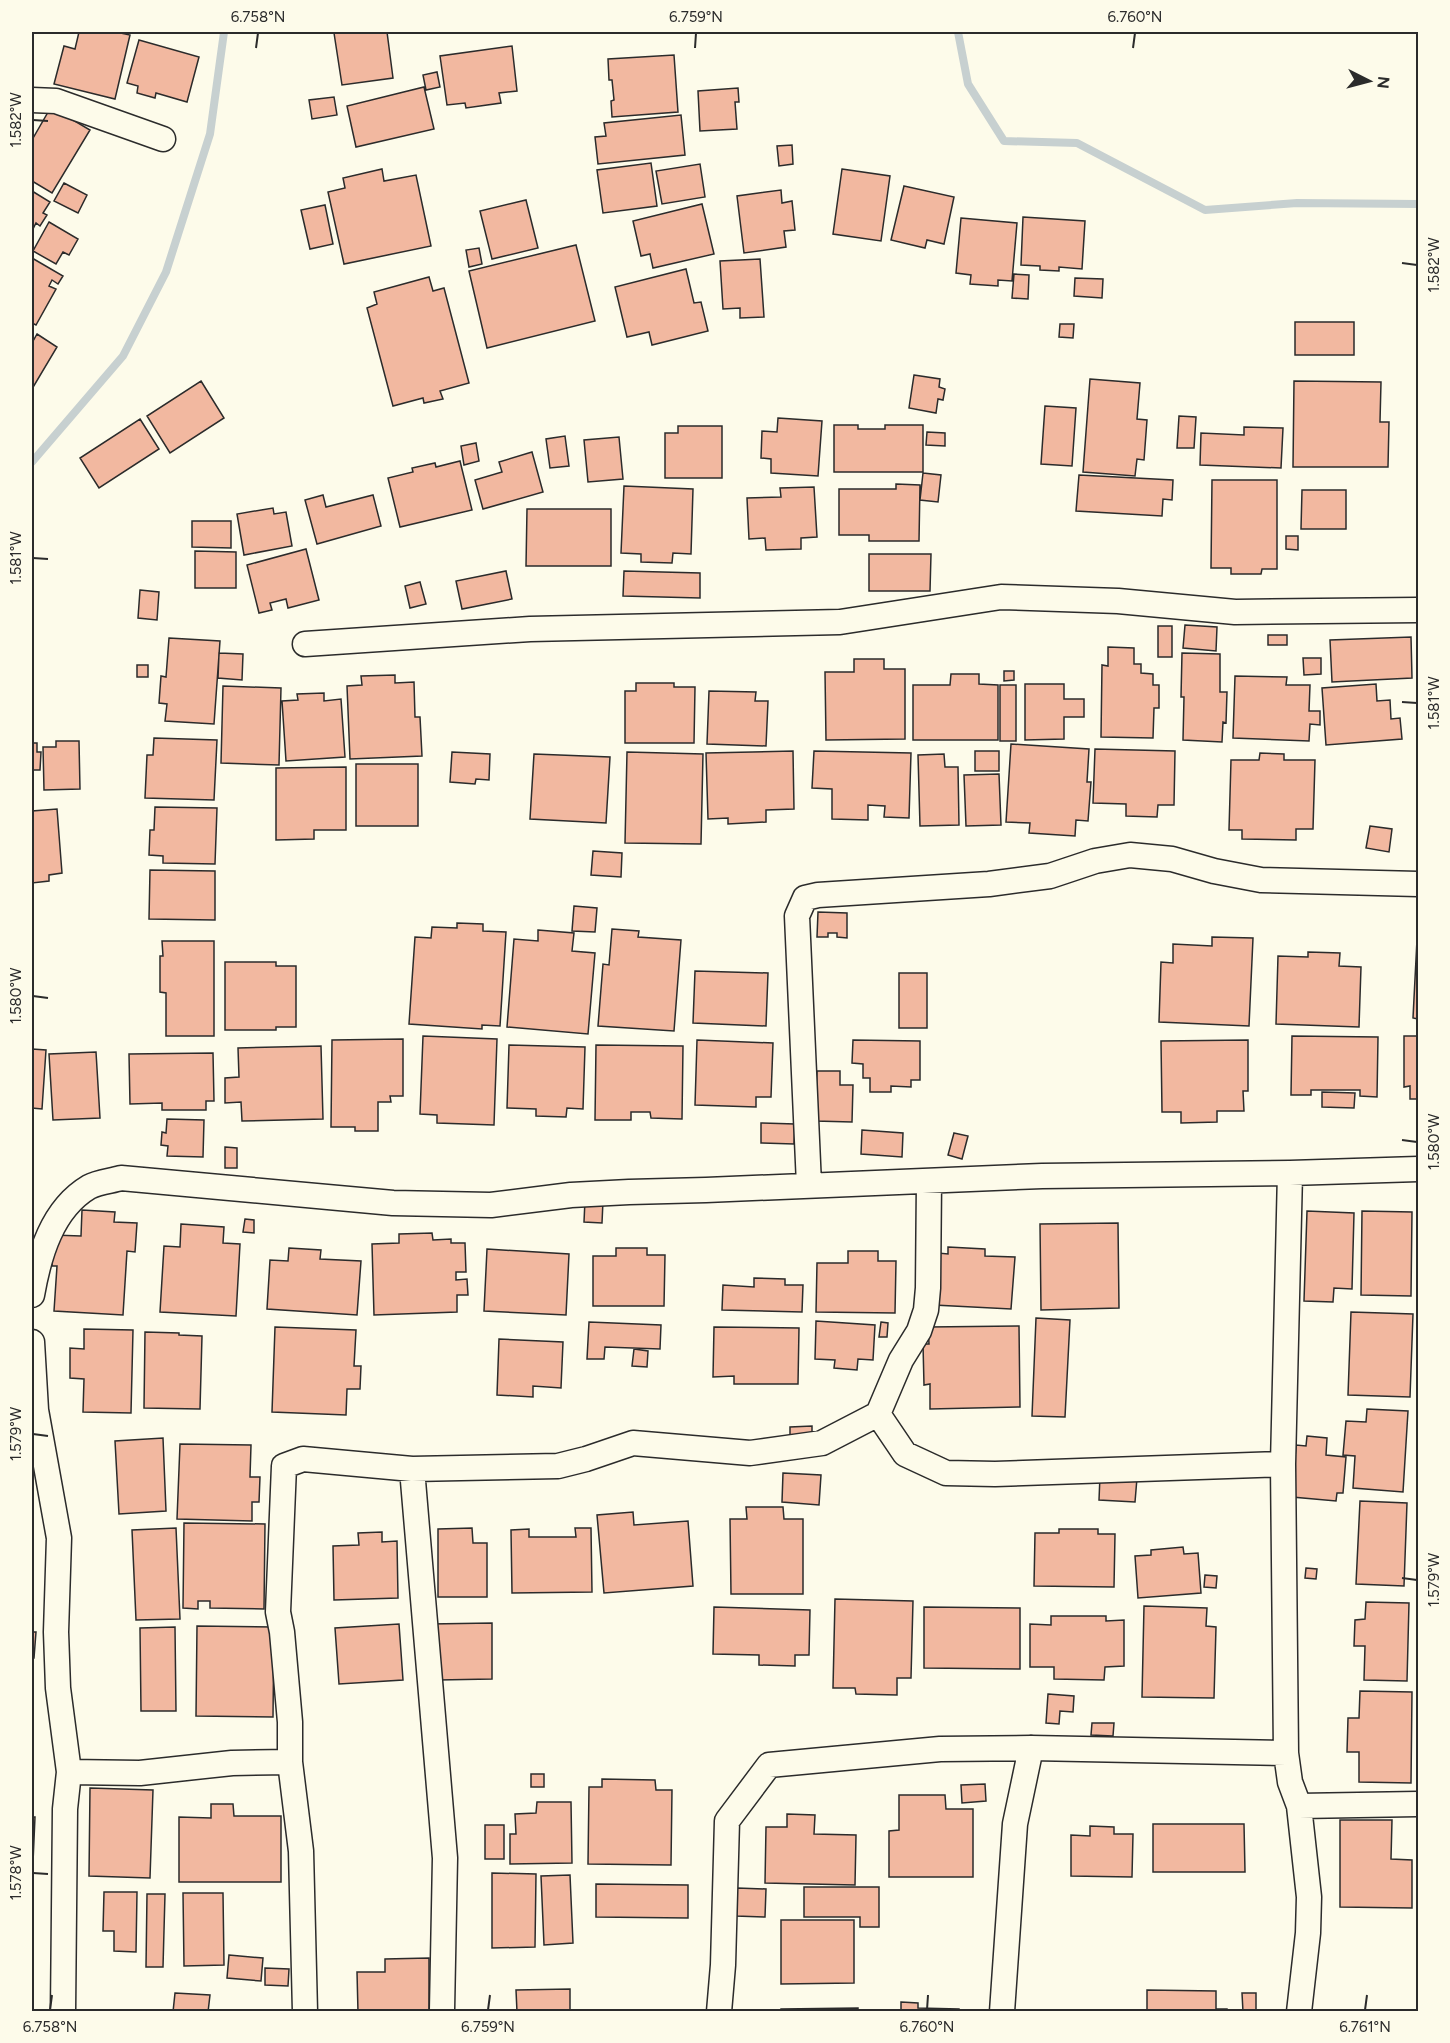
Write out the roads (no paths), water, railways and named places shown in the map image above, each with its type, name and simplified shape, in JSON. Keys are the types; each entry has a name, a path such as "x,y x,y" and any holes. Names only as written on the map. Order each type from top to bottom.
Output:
{"street":[{"path":"32,100 56,101 162,139"},
{"path":"305,644 530,629 840,622 1001,597 1118,601 1236,612 1419,610"},
{"path":"809,1185 797,916 805,898 818,895 989,885 1050,876 1095,861 1130,855 1172,858 1214,871 1261,880 1419,884"},
{"path":"32,1295 37,1269 49,1234 68,1204 91,1186 121,1178 393,1203 490,1205 571,1195 929,1180 1419,1169"},
{"path":"1290,1173 1283,1464 1286,1753 1290,1782 1299,1806 1309,1897 1308,1933 1299,2012"},
{"path":"305,2012 301,1851 290,1762 290,1722 282,1632 278,1612 284,1466 303,1459 412,1469 558,1466 633,1443 761,1452 822,1443 878,1414 901,1360 919,1331 926,1310 929,1180"},
{"path":"32,1342 36,1440 59,1538 56,1643 58,1688 69,1772 64,1841 63,2012"},
{"path":"878,1414 905,1454 946,1473 995,1474 1283,1464"},
{"path":"412,1469 445,1858 442,2010"},
{"path":"719,2012 723,1965 727,1821 769,1765 940,1749 1031,1748 1286,1753"},
{"path":"1002,2012 1015,1824 1031,1748"},
{"path":"69,1772 140,1773 232,1763 290,1762"},
{"path":"1299,1806 1419,1804"}],"waterway":[{"path":"32,462 123,356 166,272 210,134 224,32"},
{"path":"958,32 968,84 1004,141 1077,143 1205,210 1297,203 1418,204"}]}
